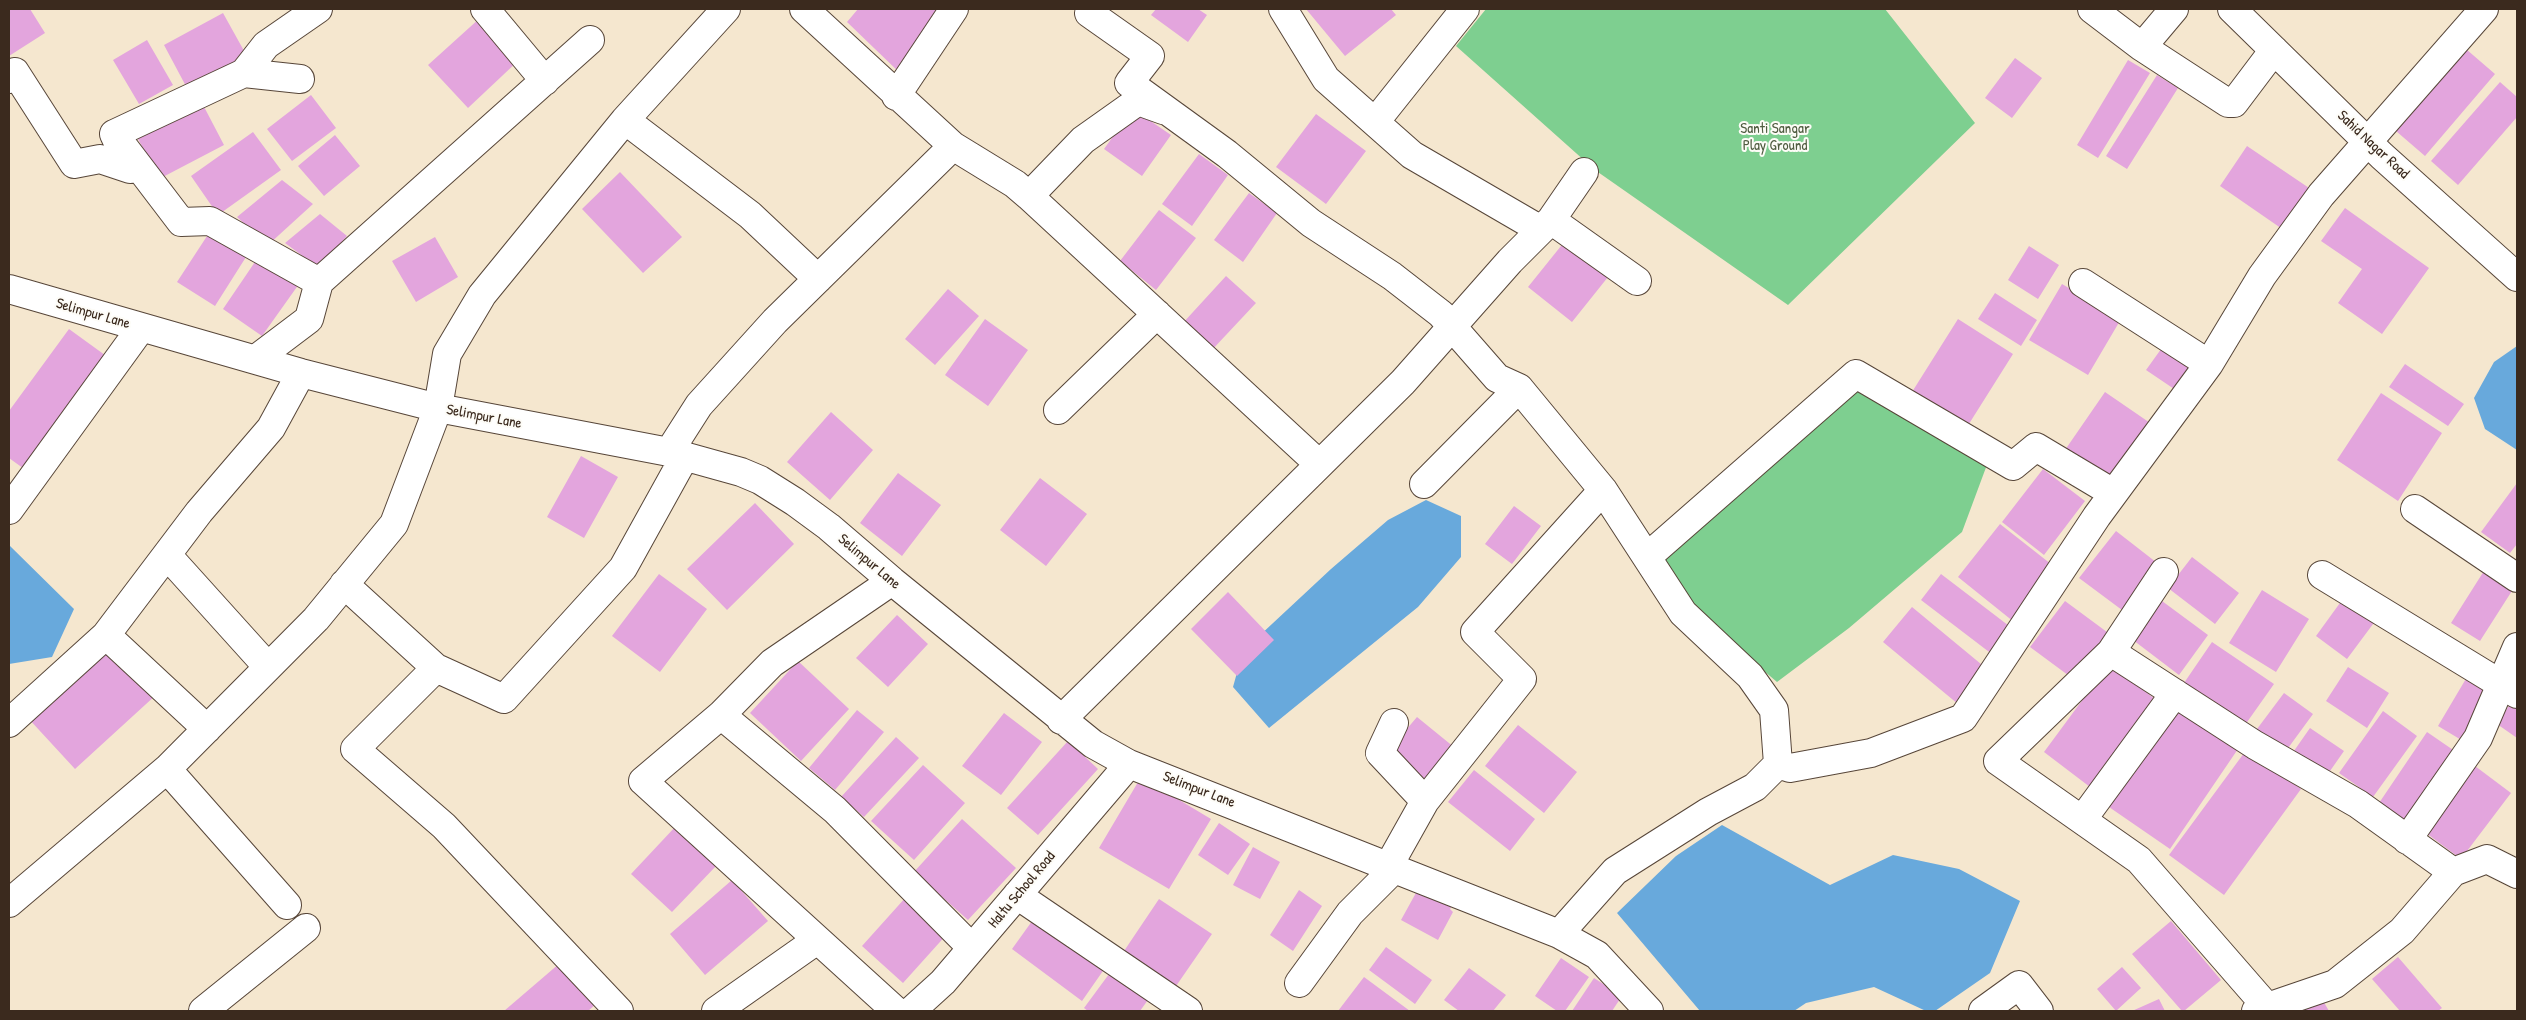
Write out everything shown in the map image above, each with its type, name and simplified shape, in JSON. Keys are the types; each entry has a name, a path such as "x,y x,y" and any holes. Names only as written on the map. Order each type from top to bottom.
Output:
{"street":[{"path":"114,134 244,73 266,45 318,9"},
{"path":"484,9 545,81"},
{"path":"9,903 168,769 316,619 394,524 438,408 447,354 482,295 625,120 726,9"},
{"path":"804,9 896,96 953,146 1015,184 1029,196 1319,464"},
{"path":"896,96 954,9"},
{"path":"1284,9 1326,79 1412,155 1546,225 1637,281"},
{"path":"1375,122 1465,9"},
{"path":"2092,9 2142,47 2221,99 2234,103 2274,50"},
{"path":"2142,47 2174,9"},
{"name":"Sahid Nagar Road","path":"2232,9 2368,142 2517,277"},
{"path":"1778,764 1790,768 1871,753 1963,718 2113,493 2209,364 2262,276 2321,195 2484,9"},
{"path":"1089,13 1150,56 1129,83 1227,154 1311,224 1392,276 1441,314 1497,378 1519,388 1603,490 1683,612 1750,676 1774,710 1778,764 1755,787 1708,812 1615,870 1559,934"},
{"path":"256,359 309,319 319,282 590,40"},
{"path":"9,79 15,72 74,164 100,159 130,169 114,134"},
{"path":"244,73 300,79"},
{"path":"1029,196 1084,140 1138,101 1172,114"},
{"path":"625,120 750,215 818,279"},
{"path":"114,134 181,222 210,221 319,282"},
{"path":"344,584 436,668 504,699 623,568 698,405 775,321 953,146"},
{"path":"1061,720 1403,382 1546,225 1584,172"},
{"path":"2083,283 2209,364"},
{"name":"Selimpur Lane","path":"9,289 300,373 438,408 677,454 760,480 815,517 1061,720 1093,744 1129,764 1559,934 1597,955 1649,1011"},
{"path":"1058,410 1157,314"},
{"path":"9,510 141,328"},
{"path":"9,722 106,635 199,512 271,428 300,373"},
{"path":"1647,557 1856,374 2013,466 2036,447 2113,493"},
{"path":"1424,484 1519,388"},
{"path":"1299,982 1350,913 1391,868 1425,801 1522,679 1475,632 1603,490"},
{"path":"2415,509 2517,578"},
{"path":"166,555 268,667"},
{"path":"2164,572 2111,652 1998,762 2139,860 2261,1009 2335,984 2402,931 2453,872 2487,859 2517,874"},
{"path":"2322,575 2509,689"},
{"path":"892,582 772,663 720,715 643,781 896,1011"},
{"path":"106,635 207,729"},
{"path":"2407,840 2478,738 2509,689 2517,647"},
{"path":"2111,652 2254,745 2358,804 2453,872"},
{"path":"436,668 355,749 444,826 619,1011"},
{"path":"2082,820 2176,693"},
{"path":"720,715 835,810 972,948"},
{"path":"1394,723 1380,753 1425,801"},
{"name":"Haltu School Road","path":"911,1011 943,982 1129,764"},
{"path":"168,769 287,904"},
{"path":"1018,896 1188,1011"},
{"path":"204,1011 306,928"},
{"path":"716,1011 817,940"},
{"path":"1983,1011 2018,985 2039,1011"}],"green space":[{"name":"Santi Sangar Play Ground","path":"1486,9 1885,9 1975,123 1788,305 1595,170 1456,46"},
{"path":"1852,388 1988,462 1962,532 1849,628 1777,682 1684,603 1659,560"}],"water":[{"path":"2517,346 2517,450 2485,429 2474,398 2494,362"},
{"path":"1426,500 1461,516 1461,557 1418,607 1269,728 1233,687 1243,651 1331,569 1388,520"},
{"path":"9,545 74,609 52,657 9,664"},
{"path":"1722,825 1830,885 1893,855 1959,869 2020,901 1990,973 1935,1011 1926,1011 1874,987 1806,1003 1794,1011 1700,1011 1617,913 1676,856"}],"building":[{"path":"9,9 30,9 45,33 9,56"},
{"path":"858,9 951,9 902,75 847,22"},
{"path":"1156,9 1198,9 1207,15 1188,42 1151,15"},
{"path":"1306,9 1391,9 1396,15 1345,56"},
{"path":"223,13 248,58 188,90 164,45"},
{"path":"480,18 519,60 468,108 428,65"},
{"path":"147,40 173,85 139,104 113,60"},
{"path":"2459,43 2495,74 2425,156 2389,125"},
{"path":"2015,58 2042,78 2012,118 1985,98"},
{"path":"2128,60 2150,73 2098,158 2077,145"},
{"path":"2157,75 2178,88 2127,169 2106,156"},
{"path":"2500,82 2517,97 2517,117 2458,185 2431,161"},
{"path":"311,95 336,128 292,161 267,129"},
{"path":"201,101 224,145 159,179 136,135"},
{"path":"1133,109 1171,135 1142,176 1104,149"},
{"path":"1316,114 1366,151 1326,204 1276,167"},
{"path":"253,132 281,170 218,215 191,176"},
{"path":"335,135 360,166 324,196 298,166"},
{"path":"2247,146 2315,192 2288,233 2220,186"},
{"path":"1199,154 1228,175 1192,226 1162,204"},
{"path":"620,172 682,237 643,273 582,209"},
{"path":"282,180 313,204 268,245 237,217"},
{"path":"1249,193 1277,213 1243,262 1214,240"},
{"path":"2345,208 2429,268 2382,334 2338,303 2362,269 2321,241"},
{"path":"1159,210 1196,238 1156,290 1120,261"},
{"path":"320,214 347,236 319,268 285,243"},
{"path":"209,233 246,257 215,306 177,282"},
{"path":"435,237 458,277 416,302 392,261"},
{"path":"1565,241 1608,277 1572,322 1528,287"},
{"path":"2029,246 2059,265 2038,299 2008,280"},
{"path":"259,256 299,284 262,336 223,309"},
{"path":"1226,276 1256,303 1211,351 1182,324"},
{"path":"2062,284 2121,319 2088,375 2029,340"},
{"path":"948,289 979,316 935,365 905,339"},
{"path":"1995,293 2037,320 2021,346 1978,319"},
{"path":"985,319 1028,350 988,406 945,375"},
{"path":"1958,319 2013,354 1967,427 1912,392"},
{"path":"69,329 109,358 27,471 9,458 9,411"},
{"path":"2164,345 2200,369 2183,395 2146,370"},
{"path":"2405,364 2464,404 2448,426 2389,387"},
{"path":"2105,392 2156,427 2115,484 2065,450"},
{"path":"2381,393 2442,433 2398,501 2337,460"},
{"path":"831,412 873,450 830,500 787,462"},
{"path":"581,456 618,477 584,538 547,517"},
{"path":"2043,469 2085,501 2044,555 2002,522"},
{"path":"898,473 941,505 902,556 860,523"},
{"path":"1040,478 1087,514 1046,566 1000,530"},
{"path":"2517,483 2517,544 2510,553 2481,532"},
{"path":"755,503 794,544 727,610 687,569"},
{"path":"1514,506 1541,526 1512,564 1485,544"},
{"path":"2000,524 2056,568 2014,622 1958,577"},
{"path":"2116,531 2161,566 2126,613 2079,578"},
{"path":"2192,557 2239,593 2215,624 2168,588"},
{"path":"2489,563 2517,583 2480,641 2451,623"},
{"path":"659,574 707,609 660,672 612,636"},
{"path":"1941,574 2017,632 1997,658 1921,600"},
{"path":"2262,590 2309,619 2276,672 2229,643"},
{"path":"1228,592 1274,640 1237,676 1191,629"},
{"path":"2345,596 2376,620 2347,659 2316,636"},
{"path":"2065,601 2111,635 2076,681 2030,647"},
{"path":"2162,601 2208,635 2179,675 2133,640"},
{"path":"1912,607 1987,669 1958,704 1883,642"},
{"path":"897,615 928,644 888,687 856,658"},
{"path":"110,642 157,694 75,769 28,718"},
{"path":"2212,642 2274,684 2245,725 2184,683"},
{"path":"798,661 849,709 801,761 750,713"},
{"path":"2109,664 2155,699 2090,787 2044,752"},
{"path":"2348,667 2389,693 2367,728 2326,701"},
{"path":"2467,677 2493,692 2463,741 2438,726"},
{"path":"2284,693 2313,714 2283,755 2254,733"},
{"path":"2517,696 2517,738 2497,724"},
{"path":"2178,704 2240,746 2170,849 2109,807"},
{"path":"857,710 884,732 835,790 809,768"},
{"path":"2383,711 2417,736 2373,797 2339,773"},
{"path":"1004,713 1042,742 1001,795 962,766"},
{"path":"1417,717 1460,752 1431,786 1389,750"},
{"path":"1518,725 1577,772 1544,813 1485,766"},
{"path":"2310,728 2344,751 2323,781 2289,758"},
{"path":"2427,732 2459,754 2409,827 2377,806"},
{"path":"896,737 919,758 864,817 841,797"},
{"path":"1068,741 1098,769 1038,835 1007,808"},
{"path":"2247,749 2301,789 2224,895 2169,855"},
{"path":"2471,763 2511,793 2461,859 2422,830"},
{"path":"923,765 965,803 914,860 871,821"},
{"path":"1474,770 1535,819 1510,851 1448,802"},
{"path":"1141,777 1211,819 1169,889 1099,848"},
{"path":"962,819 1016,868 968,920 914,872"},
{"path":"1219,823 1250,844 1228,875 1198,855"},
{"path":"676,826 717,865 672,912 631,874"},
{"path":"1253,847 1280,862 1260,899 1233,885"},
{"path":"732,880 768,921 705,975 670,934"},
{"path":"1435,887 1456,899 1450,909 1453,912 1438,940 1401,920 1417,891 1429,897"},
{"path":"1299,890 1322,906 1293,951 1270,935"},
{"path":"906,897 948,933 903,983 862,946"},
{"path":"1159,899 1212,934 1174,989 1122,954"},
{"path":"1035,917 1105,968 1082,1001 1012,949"},
{"path":"2171,921 2221,980 2184,1011 2132,954"},
{"path":"1386,947 1432,980 1415,1004 1369,970"},
{"path":"2398,957 2442,1008 2438,1011 2400,1011 2372,979"},
{"path":"1561,958 1589,977 1565,1011 1557,1011 1535,996"},
{"path":"560,963 596,1004 588,1011 504,1011"},
{"path":"2122,967 2141,988 2116,1011 2097,989"},
{"path":"1469,968 1506,995 1493,1011 1459,1011 1444,1000"},
{"path":"1112,970 1150,997 1140,1011 1088,1011 1084,1008"},
{"path":"1364,977 1410,1011 1338,1011"},
{"path":"1594,978 1622,996 1612,1011 1572,1011"},
{"path":"2319,994 2329,1011 2290,1011"},
{"path":"2159,999 2165,1011 2132,1011"}]}
